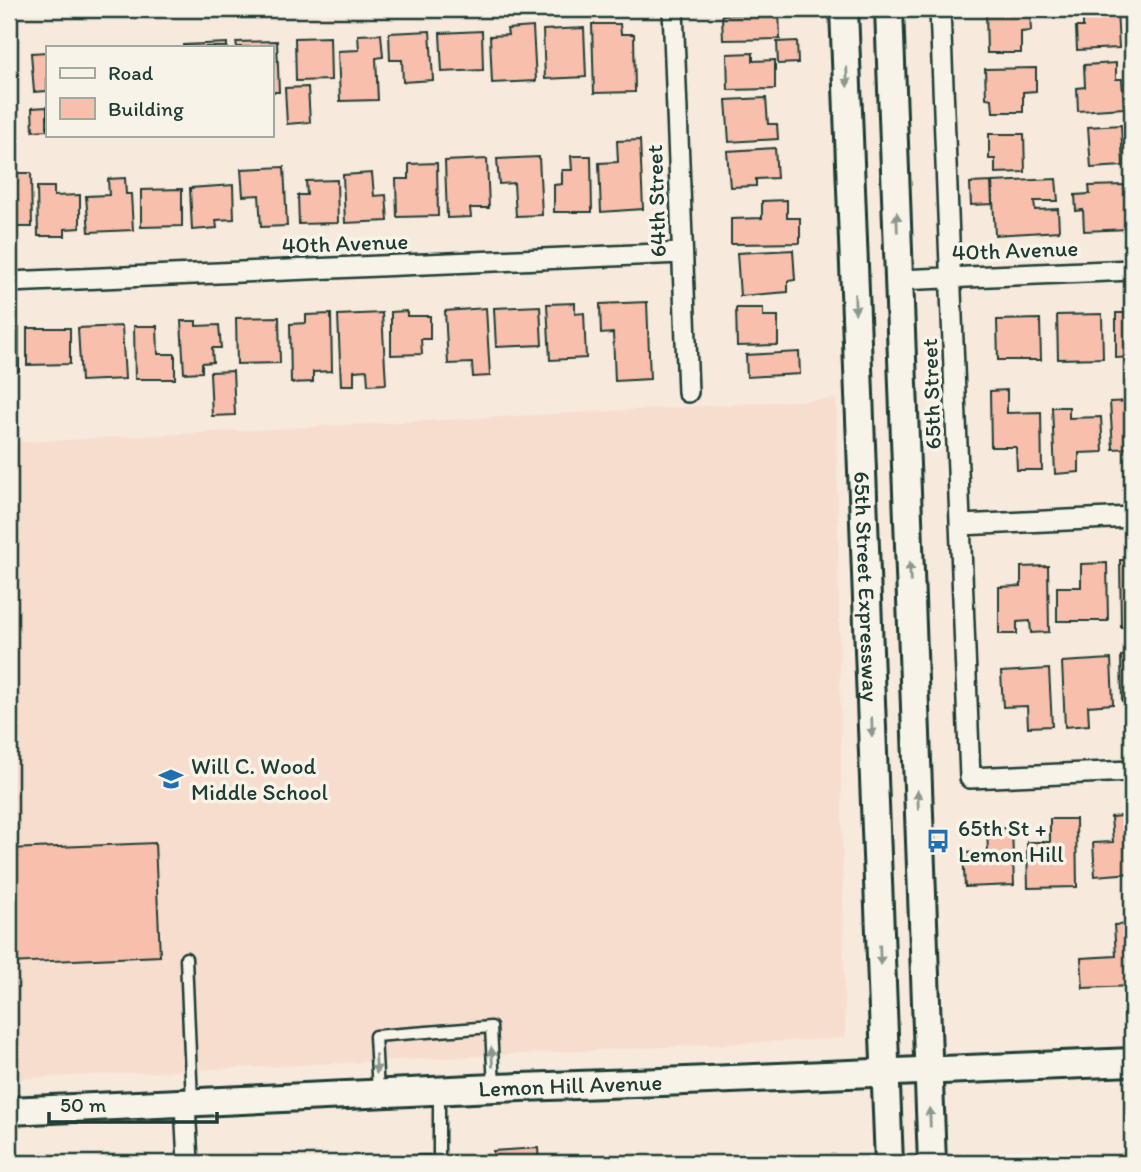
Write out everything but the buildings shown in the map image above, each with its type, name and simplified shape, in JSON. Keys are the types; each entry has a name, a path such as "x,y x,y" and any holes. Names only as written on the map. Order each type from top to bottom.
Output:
{"main road":[{"name":"65th Street Expressway","path":"844,9 889,1163"},
{"name":"65th Street Expressway","path":"889,9 932,1163"},
{"name":"Lemon Hill Avenue","path":"9,1111 494,1087 1132,1062"}],"street":[{"name":"64th Street","path":"673,9 688,392"},
{"name":"65th Street","path":"940,9 970,778 1132,771"},
{"name":"40th Avenue","path":"9,282 682,253"},
{"name":"40th Avenue","path":"899,280 1132,270"},
{"path":"960,525 1132,517"},
{"path":"188,1163 189,1103"}],"lane":[{"path":"186,958 189,1103"},
{"path":"378,1093 375,1035 491,1027 494,1087"},
{"path":"439,1091 439,1163"}],"shaded area":[{"path":"836,399 845,1038 9,1079 9,443"}],"place":[{"name":"Will C. Wood Middle School","path":"171,779"},
{"name":"65th St + Lemon Hill","path":"938,841"}]}
